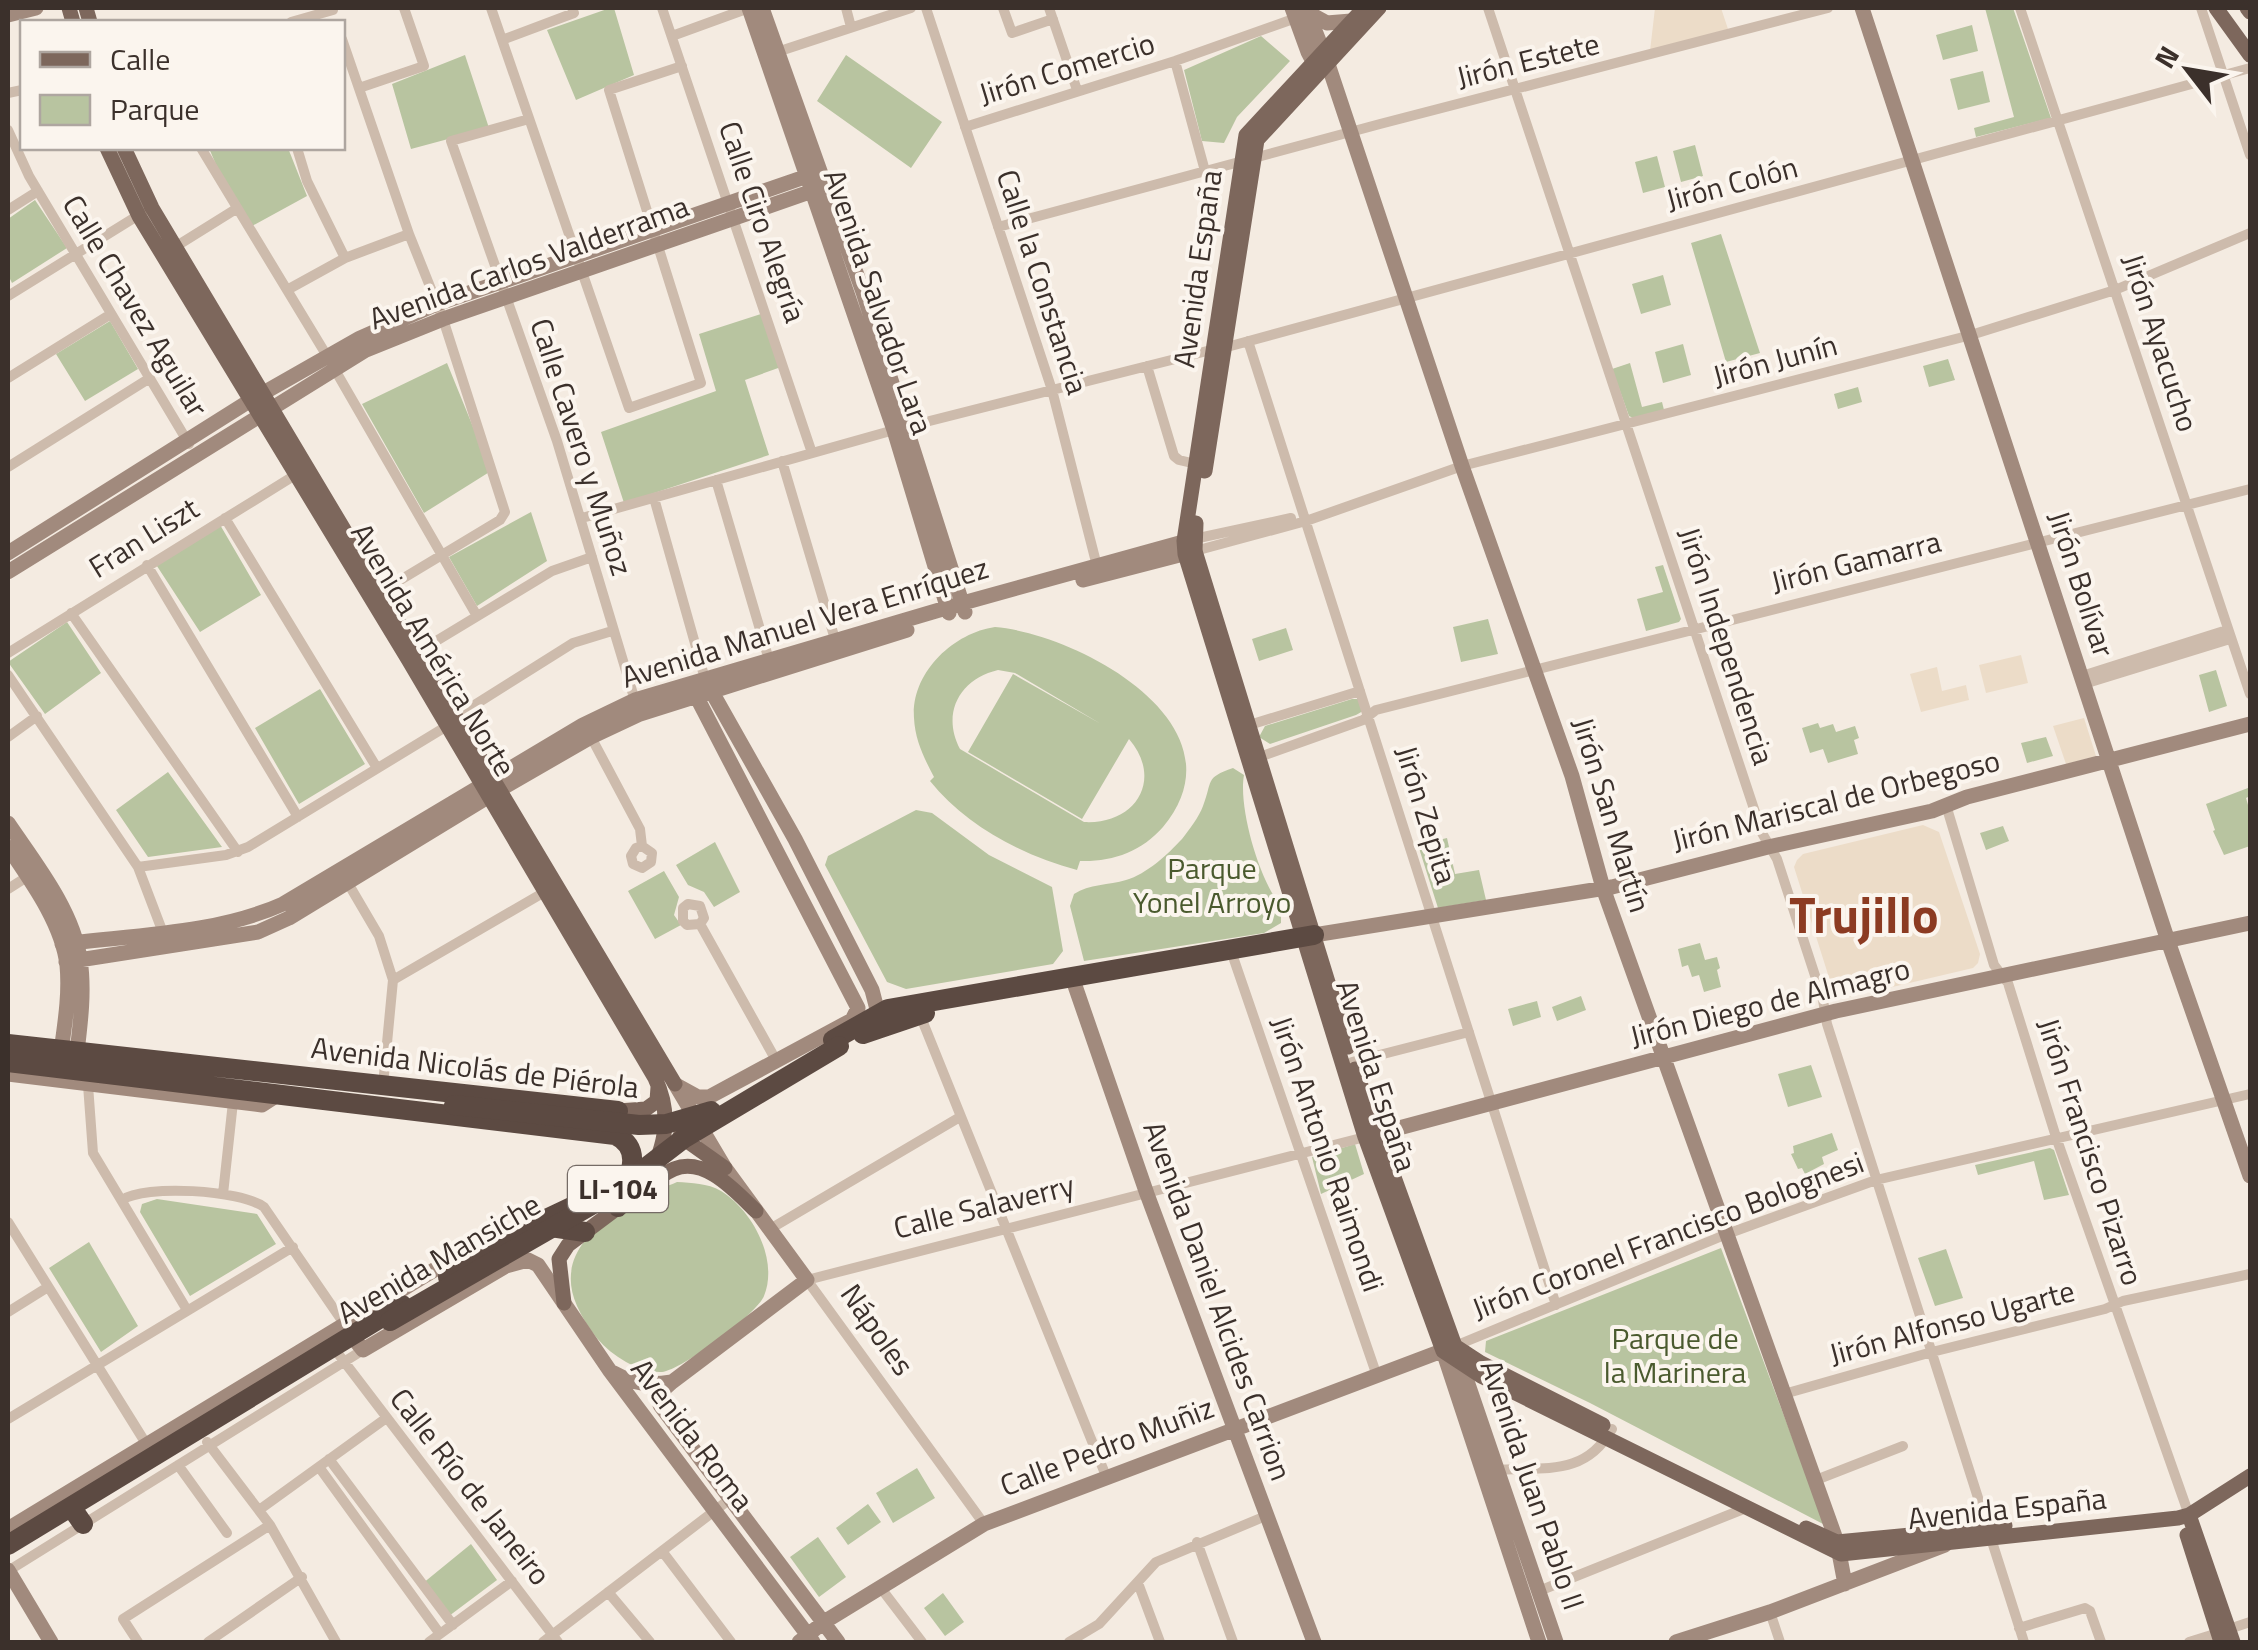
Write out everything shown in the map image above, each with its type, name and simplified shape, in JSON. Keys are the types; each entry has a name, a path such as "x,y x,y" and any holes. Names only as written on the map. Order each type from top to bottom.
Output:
{"highway":[{"name":"Avenida Mansiche","path":"354,1338 614,1192 683,1139 888,1009 1120,979 1133,966 1308,936"},
{"name":"Avenida Mansiche","path":"870,1018 920,1015 1073,983"},
{"name":"Avenida Mansiche","path":"352,1082 382,1096 616,1124 666,1124 722,1107 836,1043"},
{"name":"Avenida Nicolás de Piérola","path":"8,1044 279,1094 615,1135 627,1142 633,1152 635,1185"},
{"name":"Avenida Nicolás de Piérola","path":"8,1062 72,1058 263,1072 618,1112"},
{"name":"Avenida Mansiche","path":"8,1545 202,1437 338,1354 354,1338 528,1228 635,1185"},
{"path":"618,1207 635,1185"},
{"path":"528,1228 548,1225 585,1232"},
{"name":"Avenida Mansiche","path":"8,1555 79,1519 159,1458"}],"main road":[{"name":"Avenida España","path":"1320,61 1364,8"},
{"name":"Avenida España","path":"1194,545 1250,130 1379,8"},
{"path":"2216,8 2250,55"},
{"name":"Avenida América Norte","path":"109,150 666,1083 666,1128 660,1157 635,1185"},
{"name":"Avenida América Norte","path":"125,150 145,212 175,247 261,403"},
{"name":"Avenida España","path":"1221,348 1196,464 1194,545 1244,727 1371,1136 1450,1348"},
{"name":"Avenida América Norte","path":"302,471 382,591 452,721"},
{"name":"Avenida España","path":"1308,936 1352,1062 1371,1136"},
{"path":"618,1112 652,1106 666,1083"},
{"name":"Avenida Nicolás de Piérola","path":"618,1112 666,1128 725,1168"},
{"path":"635,1185 688,1165 715,1176 756,1212"},
{"path":"564,1303 559,1259 568,1245 618,1207"},
{"path":"1450,1348 1746,1508 1839,1548"},
{"path":"1462,1365 1839,1548"},
{"name":"Avenida España","path":"2183,1513 2250,1465"},
{"name":"Avenida España","path":"1839,1548 2183,1513 2250,1476"},
{"path":"2183,1513 2186,1532 2226,1637"},
{"name":"Avenida España","path":"1839,1548 1949,1543 1990,1532"}],"street":[{"path":"8,15 36,8"},
{"path":"359,88 424,66 404,8"},
{"path":"491,8 628,408 701,383 609,90 682,66"},
{"path":"502,40 574,13 572,8"},
{"name":"Calle Ciro Alegría","path":"662,8 812,453"},
{"path":"672,36 749,8"},
{"name":"Avenida Salvador Lara","path":"749,8 771,54 855,294 957,610"},
{"name":"Avenida Salvador Lara","path":"762,8 771,54"},
{"path":"846,8 851,27"},
{"path":"771,54 910,8"},
{"name":"Calle la Constancia","path":"926,8 1052,390 1098,570"},
{"path":"1003,8 1012,33 1051,13 1077,90"},
{"name":"Jirón Independencia","path":"1488,8 1768,846 1776,859 2024,1642"},
{"name":"Jirón Estete","path":"998,228 1351,131 1828,8"},
{"name":"Jirón Bolívar","path":"1862,8 2168,942 2250,1176"},
{"name":"Jirón Ayacucho","path":"2020,8 2250,694"},
{"path":"2201,8 2250,155"},
{"path":"297,20 333,9"},
{"path":"1300,11 1328,23 1351,22"},
{"name":"Jirón Comercio","path":"965,127 1175,62 1300,11"},
{"name":"Jirón San Martín","path":"1300,11 1351,131 1462,466 1572,776 1604,888 1816,1480 1839,1548 1845,1584"},
{"path":"345,47 440,312 505,512 382,591"},
{"path":"1175,62 1205,172"},
{"name":"Jirón Colón","path":"582,518 900,428 1248,341 2250,68"},
{"name":"Calle Cavero y Muñoz","path":"529,119 450,141 582,518 612,631 638,707"},
{"name":"Calle Chavez Aguilar","path":"8,130 38,191 190,446"},
{"path":"202,150 477,616"},
{"path":"297,150 307,181 345,258"},
{"name":"Avenida Carlos Valderrama","path":"8,553 330,362 366,350 440,312 815,182"},
{"path":"8,210 38,191"},
{"path":"175,247 236,209"},
{"path":"8,296 145,212"},
{"name":"Jirón Junín","path":"1194,545 1306,521 1462,466 1971,335 2115,290 2250,233"},
{"path":"286,290 345,258 409,234"},
{"path":"8,378 111,314"},
{"name":"Jirón Zepita","path":"1248,341 1556,1305"},
{"path":"1147,366 1174,456 1196,464"},
{"path":"8,467 150,378"},
{"name":"Avenida Carlos Valderrama","path":"8,572 190,446"},
{"path":"782,462 838,646"},
{"name":"Fran Liszt","path":"8,653 302,471"},
{"path":"716,480 769,660"},
{"name":"Jirón Gamarra","path":"1254,759 1362,720 1376,710 2250,489"},
{"path":"654,498 701,688 858,1008 870,1018"},
{"name":"Jirón Junín","path":"1194,545 1298,517 1306,521"},
{"path":"225,518 377,768"},
{"name":"Avenida Manuel Vera Enríquez","path":"701,688 740,683 906,625 1194,545"},
{"path":"418,652 552,570 592,557"},
{"path":"147,565 298,817"},
{"path":"71,612 238,852"},
{"path":"138,867 238,852 573,643 612,631"},
{"path":"2083,680 2228,634"},
{"name":"Avenida Manuel Vera Enríquez","path":"69,943 258,932 289,918 343,876 490,788 604,713 701,688 769,660 838,646"},
{"path":"8,675 138,867 166,940"},
{"path":"727,716 729,696 740,683"},
{"path":"701,688 727,716 872,990 870,1018"},
{"path":"1244,727 1360,690"},
{"name":"Avenida Manuel Vera Enríquez","path":"490,788 591,737 638,707"},
{"path":"8,736 37,716"},
{"name":"Jirón Mariscal de Orbegoso","path":"1308,936 1604,888 1768,846 1858,828 2250,724"},
{"path":"591,737 640,830 642,846"},
{"name":"Jirón Francisco Pizarro","path":"1946,804 1994,964 2008,983 2183,1513"},
{"path":"8,823 69,943 82,990 72,1058 93,1153 187,1310"},
{"path":"8,847 33,873"},
{"path":"8,889 33,873"},
{"path":"343,876 379,936 393,980 383,1085"},
{"path":"393,980 551,889"},
{"name":"Jirón Diego de Almagro","path":"1371,1136 1825,1015 2250,923"},
{"path":"700,924 777,1062"},
{"name":"Avenida Manuel Vera Enríquez","path":"74,961 166,940"},
{"name":"Jirón Antonio Raimondi","path":"1230,948 1377,1376"},
{"name":"Avenida Daniel Alcides Carrion","path":"1073,983 1146,1194 1314,1642"},
{"path":"920,1015 1106,1476"},
{"name":"Avenida Mansiche","path":"666,1083 698,1098 708,1097 852,1020 870,1018"},
{"path":"1352,1062 1469,1032"},
{"name":"Avenida Nicolás de Piérola","path":"8,1035 72,1058 233,1102 262,1105 279,1094"},
{"name":"Avenida Nicolás de Piérola","path":"8,1074 72,1058"},
{"name":"Avenida América Norte","path":"666,1083 725,1168"},
{"name":"Jirón Coronel Francisco Bolognesi","path":"1450,1348 1728,1234 1876,1180 2250,1094"},
{"path":"223,1194 233,1102"},
{"path":"770,1229 960,1117"},
{"name":"Calle Salaverry","path":"660,1404 662,1392 672,1382 807,1280 1371,1136"},
{"name":"Nápoles","path":"725,1168 984,1524"},
{"path":"122,1200 141,1191 223,1194 257,1202 354,1338"},
{"path":"8,1222 159,1458 227,1534"},
{"path":"8,1419 292,1247"},
{"name":"Avenida Mansiche","path":"8,1529 159,1458 354,1338 506,1266 528,1260"},
{"name":"Avenida Roma","path":"528,1260 538,1266 806,1640"},
{"name":"Jirón Alfonso Ugarte","path":"1784,1394 1932,1352 2250,1274"},
{"path":"8,1312 48,1287"},
{"name":"Avenida Juan Pablo II","path":"1450,1348 1462,1365 1490,1470"},
{"name":"Avenida Juan Pablo II","path":"1450,1348 1504,1510 1556,1642"},
{"name":"Calle Pedro Muñiz","path":"806,1640 824,1622 984,1524 1450,1348"},
{"name":"Calle Río de Janeiro","path":"338,1354 512,1581 551,1640"},
{"path":"610,1371 640,1384 672,1382"},
{"name":"Avenida Roma","path":"660,1404 838,1642"},
{"path":"258,1510 385,1419"},
{"path":"1490,1470 1577,1464 1589,1458 1609,1434"},
{"path":"202,1437 270,1525 336,1642"},
{"path":"1816,1480 1903,1446"},
{"path":"329,1459 453,1625"},
{"path":"318,1467 440,1634"},
{"path":"551,1640 730,1499"},
{"path":"1539,1591 1746,1508"},
{"name":"Avenida Juan Pablo II","path":"1504,1510 1539,1642"},
{"path":"1069,1642 1100,1624 1156,1562 1268,1514"},
{"name":"Avenida Mansiche","path":"8,1571 79,1519"},
{"path":"138,1642 123,1619 270,1525"},
{"path":"1197,1542 1232,1642"},
{"path":"1676,1642 1770,1612 1949,1543"},
{"path":"662,1551 731,1642"},
{"path":"8,1571 51,1642"},
{"path":"208,1642 302,1577"},
{"path":"429,1642 512,1581"},
{"path":"1138,1583 1160,1642"},
{"path":"880,1588 922,1642"},
{"path":"608,1592 650,1642"},
{"path":"2019,1628 2084,1608 2090,1611 2101,1642"},
{"path":"1770,1612 1780,1642"},
{"path":"2189,1642 2226,1637 2250,1622"}],"green space":[{"path":"614,8 634,75 576,100 547,30"},
{"path":"1985,8 2013,8 2051,118 1976,137 1974,128 2014,117"},
{"path":"1972,25 1978,51 1943,60 1936,35"},
{"path":"1261,36 1290,61 1237,117 1224,143 1202,141 1184,70"},
{"path":"465,55 489,128 411,149 392,84"},
{"path":"846,55 942,122 911,168 817,101"},
{"path":"1983,71 1990,102 1958,110 1950,79"},
{"path":"1695,145 1703,176 1681,182 1673,151"},
{"path":"210,150 289,150 307,196 252,226"},
{"path":"1657,156 1665,187 1643,193 1635,162"},
{"path":"35,200 67,248 12,283 8,275 8,219"},
{"path":"1721,234 1760,353 1726,362 1691,243"},
{"path":"1663,275 1671,305 1641,314 1632,284"},
{"path":"764,313 781,367 745,380 769,455 624,503 601,432 716,391 699,334"},
{"path":"110,321 138,369 85,401 56,354"},
{"path":"1683,344 1691,375 1663,383 1655,352"},
{"path":"1948,359 1955,380 1929,387 1923,366"},
{"path":"447,363 491,471 424,513 362,404"},
{"path":"1630,363 1642,407 1662,402 1664,410 1629,416 1612,369"},
{"path":"1858,387 1862,402 1838,409 1834,394"},
{"path":"531,512 547,561 477,606 449,557"},
{"path":"219,523 261,595 200,632 155,563"},
{"path":"1663,565 1681,619 1646,631 1637,599 1663,592 1655,567"},
{"path":"1488,619 1498,654 1461,662 1453,627"},
{"path":"67,622 101,673 45,714 8,662"},
{"path":"995,627 1030,633 1069,647 1107,666 1142,691 1169,721 1184,754 1184,789 1154,836 1125,854 1080,861 1077,870 996,837 960,812 930,781 934,777 921,749 914,718 919,686 927,671 950,647","holes":["998,670 1015,673 1101,724 1013,674 968,752 1082,819 1129,739 1144,770 1144,784 1130,808 1102,821 1084,822 960,749 953,723 964,689"]},
{"path":"1286,628 1293,650 1259,661 1252,639"},
{"path":"2216,670 2227,706 2209,712 2199,675"},
{"path":"320,689 365,764 299,804 255,728"},
{"path":"1358,699 1363,711 1356,715 1270,744 1259,737 1265,726"},
{"path":"1818,723 1820,728 1833,724 1836,732 1855,726 1858,754 1828,763 1823,749 1810,753 1802,728"},
{"path":"2046,737 2053,756 2027,763 2021,743"},
{"name":"Parque Yonel Arroyo","path":"1233,768 1244,775 1248,825 1258,863 1281,906 1281,923 1264,933 1084,961 1070,906 1074,894 1134,877 1157,863 1194,823 1213,778"},
{"path":"168,772 222,847 148,857 116,810"},
{"path":"2248,788 2250,846 2224,855 2206,804"},
{"path":"916,810 932,813 989,855 1052,887 1063,951 1053,964 906,989 887,982 825,865 828,856"},
{"path":"2003,826 2009,841 1986,850 1980,833"},
{"path":"1447,838 1455,874 1479,870 1486,900 1438,908 1418,845"},
{"path":"715,842 740,892 714,907 704,892 688,885 676,865"},
{"path":"664,871 679,897 674,915 681,925 655,939 628,891"},
{"path":"1700,943 1705,960 1717,957 1720,968 1717,970 1721,987 1704,992 1699,975 1692,977 1688,965 1682,967 1678,949"},
{"path":"1581,996 1586,1010 1557,1021 1552,1007"},
{"path":"1537,1001 1541,1017 1513,1026 1508,1009"},
{"path":"1811,1065 1822,1097 1788,1107 1778,1074"},
{"path":"1832,1133 1838,1150 1822,1157 1824,1164 1805,1174 1802,1168 1798,1169 1791,1154 1793,1146"},
{"path":"1355,1144 1364,1174 1321,1194 1312,1157"},
{"path":"2050,1148 2069,1195 2044,1200 2034,1161 1978,1175 1975,1165"},
{"path":"677,1182 716,1188 743,1210 760,1237 768,1282 758,1304 734,1327 685,1362 653,1372 618,1357 591,1331 577,1306 571,1283 573,1262 597,1228 616,1213"},
{"path":"157,1199 257,1214 276,1244 190,1296 140,1212 142,1204"},
{"path":"89,1242 138,1326 101,1352 49,1268"},
{"name":"Parque de la Marinera","path":"1721,1248 1825,1525 1485,1352 1486,1341"},
{"path":"1946,1249 1963,1298 1935,1306 1918,1258"},
{"path":"917,1468 935,1498 893,1523 876,1493"},
{"path":"868,1504 881,1522 848,1545 836,1528"},
{"path":"818,1537 846,1577 819,1597 790,1557"},
{"path":"471,1544 497,1580 445,1619 422,1584"},
{"path":"943,1593 964,1622 945,1636 924,1608"}],"shaded area":[{"path":"1655,8 1721,8 1728,29 1650,51"},
{"path":"2021,655 2028,683 1986,693 1979,665"},
{"path":"1937,667 1942,691 1966,685 1969,700 1921,712 1910,674"},
{"path":"2084,718 2096,756 2066,764 2053,726"},
{"path":"1923,825 1939,832 1980,954 1978,963 1973,968 1850,997 1839,995 1832,987 1794,867 1797,860 1803,854"}],"district":[{"name":"Trujillo","path":"1864,915"}]}
